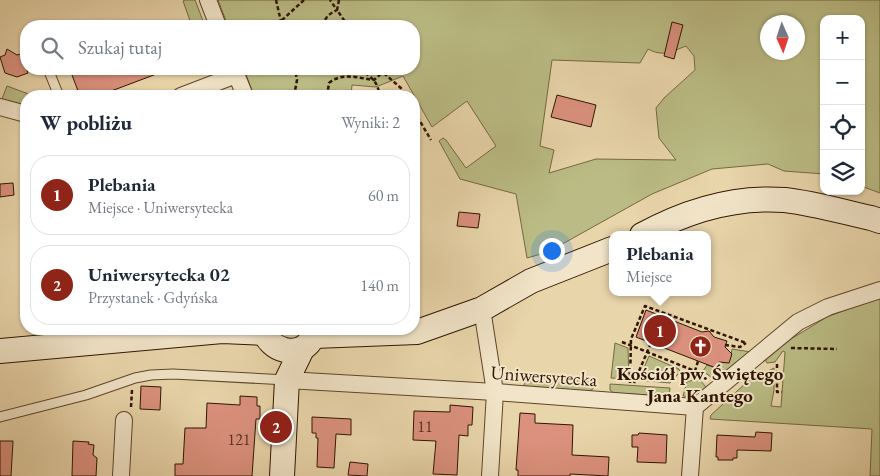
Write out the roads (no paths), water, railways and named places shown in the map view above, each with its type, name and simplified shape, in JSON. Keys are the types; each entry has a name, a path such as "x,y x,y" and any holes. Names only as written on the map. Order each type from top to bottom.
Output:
{"main road":[{"path":"650,231 692,211 746,200 786,200 871,218 880,222"},
{"path":"420,331 482,310 531,281 609,250"},
{"path":"420,314 515,289"},
{"path":"0,351 172,335"},
{"path":"268,336 284,351 293,351 310,338 364,335"},
{"path":"268,336 288,380"},
{"path":"282,476 288,380 310,338"}],"street":[{"path":"208,0 216,20"},
{"path":"194,90 228,75"},
{"path":"236,75 242,90"},
{"path":"0,107 20,112"},
{"path":"690,476 695,407 798,322 828,306 880,290"},
{"path":"482,310 495,392 490,476"},
{"name":"Uniwersytecka","path":"288,380 495,392 695,407"},
{"path":"121,476 128,416"}],"lane":[{"path":"50,75 57,90"},
{"path":"0,417 86,395 132,379 173,374 288,380"}],"place":[{"name":"Plebania","path":"660,331"},
{"name":"Kościół pw. Świętego Jana Kantego","path":"700,347"},
{"name":"Uniwersytecka 02","path":"276,427"}]}
